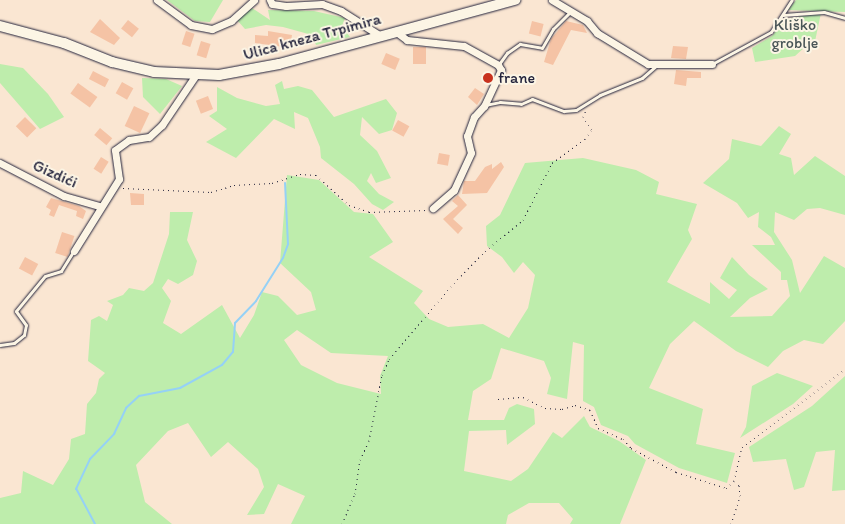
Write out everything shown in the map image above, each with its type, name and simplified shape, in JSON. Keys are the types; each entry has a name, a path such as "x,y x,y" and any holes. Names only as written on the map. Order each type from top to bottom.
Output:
{"main road":[{"name":"Ulica kneza Trpimira","path":"0,26 64,43 112,62 154,72 195,76 279,64 379,34 515,0"}],"street":[{"path":"157,0 191,24 212,29 231,21 254,0"},
{"path":"270,0 272,4 286,6 322,4 341,11 379,34"},
{"path":"552,0 571,11 597,33 648,64 712,64"},
{"path":"395,31 406,40 464,46 498,65 500,76 484,106 474,117 467,136 471,153 454,190 433,208"},
{"path":"74,251 112,188 120,171 115,150 129,140 148,137 162,125 195,76"},
{"name":"Gizdići","path":"0,164 64,196 100,206"}],"lane":[{"path":"712,64 771,32 792,0"},
{"path":"498,65 507,53 520,44 542,48 553,29 571,11"},
{"path":"783,15 824,12 845,18"},
{"path":"484,106 500,102 522,104 532,100 564,111 587,106 600,95 642,78 658,64"},
{"path":"0,345 14,343 24,335 26,325 16,311 45,276 61,271 74,251"}],"path":[{"path":"342,524 355,494 360,460 369,441 382,374 389,359 454,283 485,251 523,220 552,163 585,139 592,129 583,117 587,106"},
{"path":"112,188 211,192 234,185 272,183 300,174 316,175 350,205 368,212 423,212 433,208"},
{"path":"498,399 523,397 545,408 562,409 575,404 590,410 598,428 676,472 726,488 734,481 742,447 845,369"},
{"path":"731,524 740,490 734,481"}],"green space":[{"path":"167,0 223,0 210,22 195,21"},
{"name":"Kliško groblje","path":"796,0 845,0 845,12 788,10"},
{"path":"249,6 270,20 268,10 314,11 345,18 342,26 350,37 316,45 312,35 283,27 266,25 245,29 237,20"},
{"name":"Kliško groblje","path":"821,13 814,46 805,47 795,56 755,62 752,48 772,36 785,19"},
{"path":"0,64 23,68 48,94 64,117 40,129 0,83"},
{"path":"142,78 166,79 182,86 160,114 143,97"},
{"path":"282,81 284,89 298,86 312,90 334,117 386,99 397,113 392,130 379,134 362,117 360,135 377,151 391,178 376,183 371,173 367,181 379,194 394,202 383,210 372,204 354,184 321,158 320,147 308,118 294,112 295,129 274,119 236,158 206,142 227,129 209,116 217,111 217,87 237,98 266,106 280,104 275,85"},
{"path":"779,126 791,134 779,154 791,158 794,175 815,156 845,176 845,215 820,208 807,209 794,220 775,212 774,232 792,260 800,293 824,256 845,268 845,321 823,344 804,340 783,351 768,367 736,351 694,321 670,344 649,388 703,409 696,444 735,453 727,483 679,468 635,444 628,436 601,425 594,407 583,401 584,345 573,342 567,399 547,394 551,378 544,361 501,348 491,379 473,391 468,420 504,420 509,408 517,404 534,409 535,424 507,445 506,430 469,431 464,471 511,481 528,469 553,432 562,438 584,416 590,427 619,441 646,460 620,524 570,524 573,519 559,503 529,503 508,515 506,524 291,524 305,496 278,484 264,514 247,515 264,487 258,469 228,442 211,457 188,423 168,431 136,465 145,502 172,524 0,524 0,498 21,493 23,471 53,485 69,459 71,439 85,434 87,404 96,393 99,379 105,373 88,361 91,320 99,316 107,321 113,305 107,301 123,295 129,288 144,291 153,283 169,234 170,212 193,212 187,240 197,261 193,275 178,284 168,279 162,288 171,301 163,323 181,334 222,305 240,338 254,315 262,292 278,296 297,315 316,310 311,292 280,263 287,175 319,180 354,212 373,214 393,242 369,257 423,291 414,303 429,319 448,327 483,324 509,338 528,308 535,275 523,262 514,273 502,257 487,246 486,226 500,215 525,163 583,158 636,170 659,182 656,194 697,204 688,230 692,239 667,282 710,304 710,282 729,299 737,290 720,278 732,257 749,275 768,289 750,298 730,317 772,316 790,296 787,280 781,280 781,272 752,245 775,245 771,237 758,227 759,212 748,218 737,203 703,183 729,159 732,139 761,146","holes":["297,330 331,353 388,356 380,376 381,394 337,383 301,365 284,340"]},
{"path":"777,373 813,386 793,404 740,438 746,427 752,386"},
{"path":"845,376 845,490 832,491 835,450 816,452 804,487 794,490 786,459 753,462 749,447 812,406"}],"building":[{"path":"100,19 120,38 114,45 90,32"},
{"path":"128,20 139,29 132,37 121,29"},
{"path":"532,21 544,24 540,37 529,34"},
{"path":"566,21 583,25 587,33 571,30 553,65 544,62 551,39"},
{"path":"186,31 195,34 190,47 182,44"},
{"path":"268,31 292,35 290,48 255,43 255,35 268,36"},
{"path":"201,41 211,44 206,58 197,55"},
{"path":"673,46 688,47 686,59 671,58"},
{"path":"413,47 426,47 426,64 413,64"},
{"path":"386,53 400,59 395,70 381,64"},
{"path":"676,70 701,72 701,78 687,78 686,86 674,84"},
{"path":"93,71 109,79 105,87 89,79"},
{"path":"122,82 133,88 127,100 116,93"},
{"path":"78,83 97,97 90,108 70,94"},
{"path":"475,88 484,94 477,105 468,97"},
{"path":"208,96 213,109 201,114 196,101"},
{"path":"134,106 149,113 140,133 125,126"},
{"path":"25,117 36,128 27,138 16,126"},
{"path":"398,120 409,126 404,137 392,130"},
{"path":"100,128 112,138 106,145 94,135"},
{"path":"439,153 450,155 448,166 437,164"},
{"path":"101,157 109,162 101,174 94,169"},
{"path":"501,162 504,167 487,193 462,194 464,181 475,181 485,167 492,164 492,169"},
{"path":"130,193 144,194 144,205 131,205"},
{"path":"458,195 467,205 453,219 463,228 458,234 443,219 458,206 452,201"},
{"path":"51,198 79,206 86,211 83,219 76,216 77,211 59,205 54,217 49,215 51,210 46,207"},
{"path":"62,232 74,236 68,257 55,253"},
{"path":"25,257 38,264 32,276 19,268"}],"waterway":[{"path":"95,524 76,489 90,459 114,434 126,408 139,396 180,388 222,365 233,352 235,323 256,301 283,258 288,244 285,183"}],"place":[{"name":"frane","path":"488,78"}]}
